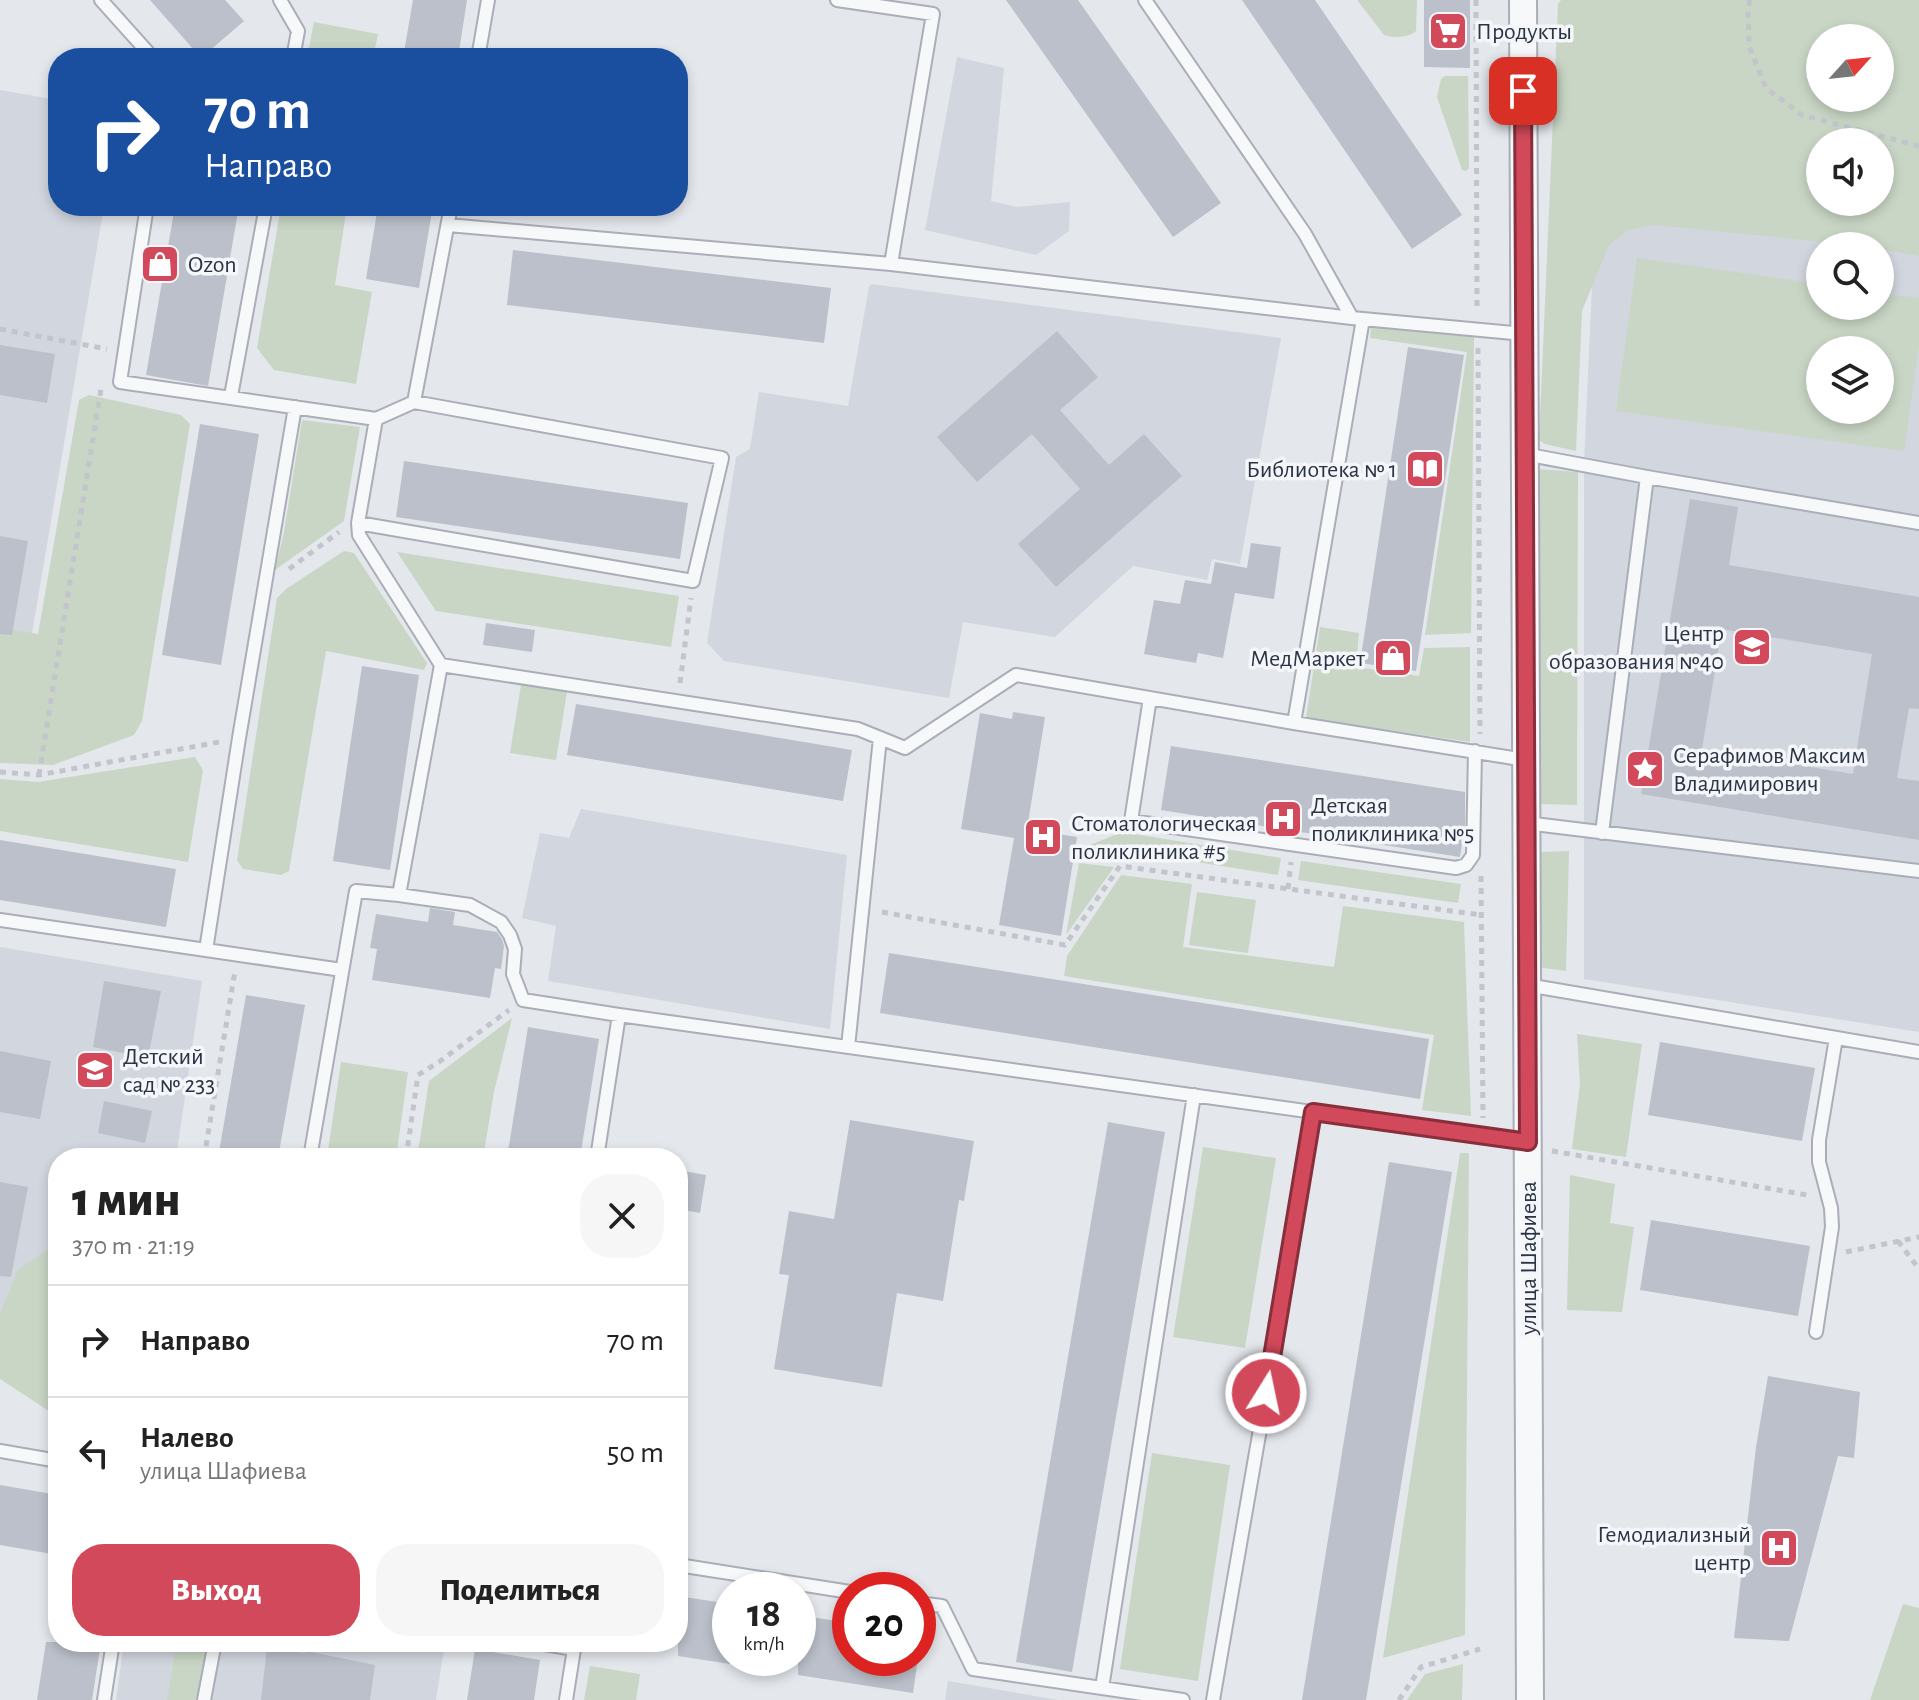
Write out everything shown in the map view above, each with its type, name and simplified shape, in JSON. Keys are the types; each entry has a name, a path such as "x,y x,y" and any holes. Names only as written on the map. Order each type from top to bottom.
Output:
{"street":[{"name":"улица Шафиева","path":"1523,0 1530,1700"}],"lane":[{"path":"101,0 144,48"},
{"path":"280,0 298,31 295,48"},
{"path":"480,48 488,0"},
{"path":"837,0 933,14 891,264"},
{"path":"1145,0 1305,234 1357,318 1294,723"},
{"path":"145,216 120,382 376,419 414,402 722,458 693,581 359,520"},
{"path":"231,396 264,216"},
{"path":"414,402 449,216"},
{"path":"448,225 891,264 1357,318 1524,334"},
{"path":"206,950 295,407"},
{"path":"376,419 359,535 441,665 399,895"},
{"path":"1524,454 1919,523"},
{"path":"1602,833 1647,477"},
{"path":"441,665 858,729 905,748 1016,675 1526,760"},
{"path":"1150,698 1131,821 1456,868 1466,865 1473,855 1478,751"},
{"path":"848,1047 880,738"},
{"path":"1526,823 1919,871"},
{"path":"312,1148 356,891 470,905 501,922 515,949 513,974 523,1000 1483,1135 1528,1144"},
{"path":"0,920 342,970"},
{"path":"1527,985 1919,1052"},
{"path":"599,1148 619,1015"},
{"path":"1816,1332 1832,1227 1819,1140 1836,1038"},
{"path":"1102,1688 1194,1095"},
{"path":"1213,1700 1313,1112"},
{"path":"0,1451 48,1459"},
{"path":"688,1567 832,1589"},
{"path":"936,1605 942,1606 973,1669 1183,1700"},
{"path":"104,1700 111,1652"},
{"path":"204,1700 213,1652"},
{"path":"566,1700 574,1652"}],"path":[{"path":"1476,0 1478,751"},
{"path":"1750,0 1749,46 1766,88 1802,115 1919,146"},
{"path":"0,329 80,344"},
{"path":"39,775 103,379"},
{"path":"265,586 359,520"},
{"path":"678,702 693,581"},
{"path":"0,772 39,775 239,738"},
{"path":"863,908 1065,945 1120,866 1481,915"},
{"path":"1481,874 1483,1135"},
{"path":"206,1148 237,955"},
{"path":"407,1148 418,1075 523,1000"},
{"path":"1528,1144 1828,1198"},
{"path":"1828,1256 1919,1237"},
{"path":"1898,1241 1919,1269"},
{"path":"1399,1700 1421,1667 1480,1649"}],"shaded area":[{"path":"957,57 1004,68 991,201 1017,207 1070,202 1069,231 1036,255 925,230"},
{"path":"0,90 48,98 48,216 102,216 21,699 0,696"},
{"name":"Центр образования №40","path":"1597,174 1806,211 1806,216 1834,216 1919,231 1919,1032 1584,979 1584,464"},
{"path":"871,284 1281,338 1240,564 1212,559 1207,580 1133,566 1055,637 963,622 949,698 724,661 707,643 736,457 750,449 759,392 848,406"},
{"path":"581,809 847,855 830,1029 548,981 556,926 522,918 540,833 569,838"},
{"name":"Детский сад № 233","path":"0,947 202,981 177,1148 48,1148 48,1354 0,1347"},
{"path":"123,1652 444,1652 436,1700 116,1700"},
{"path":"948,1681 1058,1700 945,1700"}],"green space":[{"path":"1357,0 1417,0 1416,31 1401,37 1384,35"},
{"path":"1561,0 1919,0 1919,256 1894,252 1894,232 1806,232 1806,240 1654,225 1629,230 1609,245 1582,311 1576,451 1539,440 1558,4"},
{"path":"314,22 378,34 375,48 309,48"},
{"path":"1445,76 1468,76 1469,168 1466,171 1462,170 1437,97 1441,79"},
{"path":"279,216 345,216 335,285 372,292 356,384 274,370 257,348"},
{"path":"1637,258 1806,282 1806,320 1894,320 1894,295 1919,298 1919,345 1904,451 1616,411"},
{"path":"1371,327 1474,337 1471,633 1425,635 1467,352 1370,338"},
{"path":"89,395 181,415 190,424 142,721 134,735 53,765 0,763 0,628 38,634 79,400"},
{"path":"302,420 360,427 344,521 275,570 284,532"},
{"path":"1537,469 1578,472 1577,805 1541,804 1535,796"},
{"path":"344,551 354,553 427,663 424,670 326,651 289,871 281,875 243,869 237,860 277,598"},
{"path":"397,552 679,596 671,647 436,611"},
{"path":"1320,627 1359,633 1356,667 1419,676 1424,648 1470,647 1470,742 1306,718"},
{"path":"521,685 567,692 556,760 510,753"},
{"path":"195,757 203,770 188,862 0,831 0,779 38,782"},
{"path":"1122,832 1281,858 1278,875 1090,845"},
{"path":"1569,851 1566,971 1543,968 1535,961 1536,860 1542,852"},
{"path":"1301,861 1461,884 1458,903 1298,880"},
{"path":"1079,863 1114,867 1066,935"},
{"path":"1121,875 1192,884 1183,947 1334,967 1343,906 1464,922 1471,1116 1422,1110 1434,1035 1064,976 1067,956"},
{"path":"1197,892 1256,900 1248,953 1189,945"},
{"path":"512,1018 485,1148 419,1148 429,1081"},
{"path":"1577,1034 1642,1044 1626,1157 1572,1149 1580,1084"},
{"path":"341,1062 408,1072 397,1148 328,1148"},
{"path":"1203,1147 1276,1158 1245,1348 1173,1337"},
{"path":"1460,1153 1469,1153 1465,1635 1383,1658"},
{"path":"1570,1175 1615,1184 1610,1223 1634,1227 1622,1312 1567,1310"},
{"path":"48,1249 48,1410 0,1379 0,1314 18,1270"},
{"path":"1152,1453 1230,1465 1198,1681 1120,1669"},
{"path":"1903,1604 1919,1608 1919,1700 1870,1700"},
{"path":"175,1652 207,1652 199,1700 167,1700"},
{"path":"1463,1664 1462,1700 1407,1700 1425,1674"},
{"path":"590,1666 640,1674 636,1700 584,1700"}],"building":[{"path":"150,0 225,0 244,21 213,48 192,48"},
{"path":"413,0 467,0 460,48 405,48"},
{"path":"1006,0 1078,0 1221,203 1173,237"},
{"path":"1242,0 1315,0 1462,215 1412,249"},
{"path":"1424,0 1470,0 1470,68 1424,67"},
{"path":"173,216 237,216 208,386 146,375"},
{"path":"376,216 431,216 419,288 366,279"},
{"path":"513,250 831,288 824,343 507,305"},
{"path":"1057,331 1098,377 1060,410 1109,465 1144,434 1182,476 1056,587 1018,544 1080,489 1032,434 977,482 937,437"},
{"path":"0,345 55,354 47,403 0,395"},
{"path":"1408,347 1464,355 1416,671 1360,663"},
{"path":"200,424 259,434 221,665 162,655"},
{"path":"404,461 688,503 680,559 396,517"},
{"path":"1690,499 1738,507 1729,565 1919,597 1919,709 1909,708 1897,778 1919,781 1919,840 1641,794","holes":["1722,629 1872,654 1853,774 1702,749"]},
{"path":"0,536 28,541 12,635 0,634"},
{"path":"1251,543 1281,547 1274,599 1235,593 1223,658 1198,653 1196,663 1144,654 1154,600 1180,604 1185,580 1211,584 1215,562 1247,568"},
{"path":"486,623 535,630 532,652 483,645"},
{"path":"362,666 419,675 390,870 333,861"},
{"path":"576,704 852,750 843,801 567,755"},
{"path":"1013,712 1045,717 1027,829 1077,837 1061,936 999,925 1014,838 961,829 980,713 1012,719"},
{"path":"1171,746 1465,792 1465,824 1460,857 1161,810"},
{"path":"0,840 176,869 166,927 0,900"},
{"path":"430,908 455,912 453,925 497,932 502,939 501,969 495,968 490,998 372,980 377,949 370,948 376,914 428,922"},
{"path":"889,953 1429,1039 1420,1099 880,1013"},
{"path":"104,981 161,991 148,1058 93,1047"},
{"path":"246,995 305,1005 280,1148 220,1148"},
{"path":"528,1027 599,1039 582,1148 509,1148"},
{"path":"1660,1042 1815,1068 1802,1141 1648,1115"},
{"path":"0,1051 51,1061 40,1119 0,1112"},
{"path":"104,1101 152,1111 145,1143 98,1133"},
{"path":"850,1120 974,1141 964,1201 959,1200 943,1301 897,1293 882,1387 774,1369 789,1275 779,1274 789,1211 834,1219"},
{"path":"1108,1122 1165,1132 1072,1672 1016,1662"},
{"path":"1389,1162 1452,1172 1366,1700 1302,1700"},
{"path":"688,1172 706,1175 700,1213 688,1211"},
{"path":"0,1182 28,1187 11,1277 0,1276"},
{"path":"1651,1220 1810,1246 1798,1316 1640,1290"},
{"name":"Гемодиализный центр","path":"1768,1376 1860,1392 1854,1458 1838,1456 1789,1641 1734,1638 1756,1447"},
{"path":"0,1485 48,1493 48,1553 0,1545"},
{"path":"688,1598 712,1601 712,1661 678,1656 678,1652 688,1652"},
{"path":"816,1618 832,1620 832,1676 915,1676 913,1693 804,1676 816,1676"},
{"path":"46,1642 48,1652 99,1652 92,1700 37,1700"},
{"path":"267,1652 311,1652 375,1665 370,1700 261,1700"},
{"path":"475,1652 540,1660 534,1700 467,1700"}],"place":[{"name":"Продукты","path":"1448,31"},
{"name":"Ozon","path":"160,264"},
{"name":"Библиотека № 1","path":"1425,469"},
{"name":"Центр образования №40","path":"1752,647"},
{"name":"МедМаркет","path":"1393,658"},
{"name":"Серафимов Максим Владимирович","path":"1645,769"},
{"name":"Детская поликлиника №5","path":"1283,819"},
{"name":"Стоматологическая поликлиника #5","path":"1043,837"},
{"name":"Детский сад № 233","path":"95,1070"},
{"name":"Гемодиализный центр","path":"1779,1548"}],"route":[{"path":"1266,1393 1313,1112 1528,1142 1523,91"}]}
